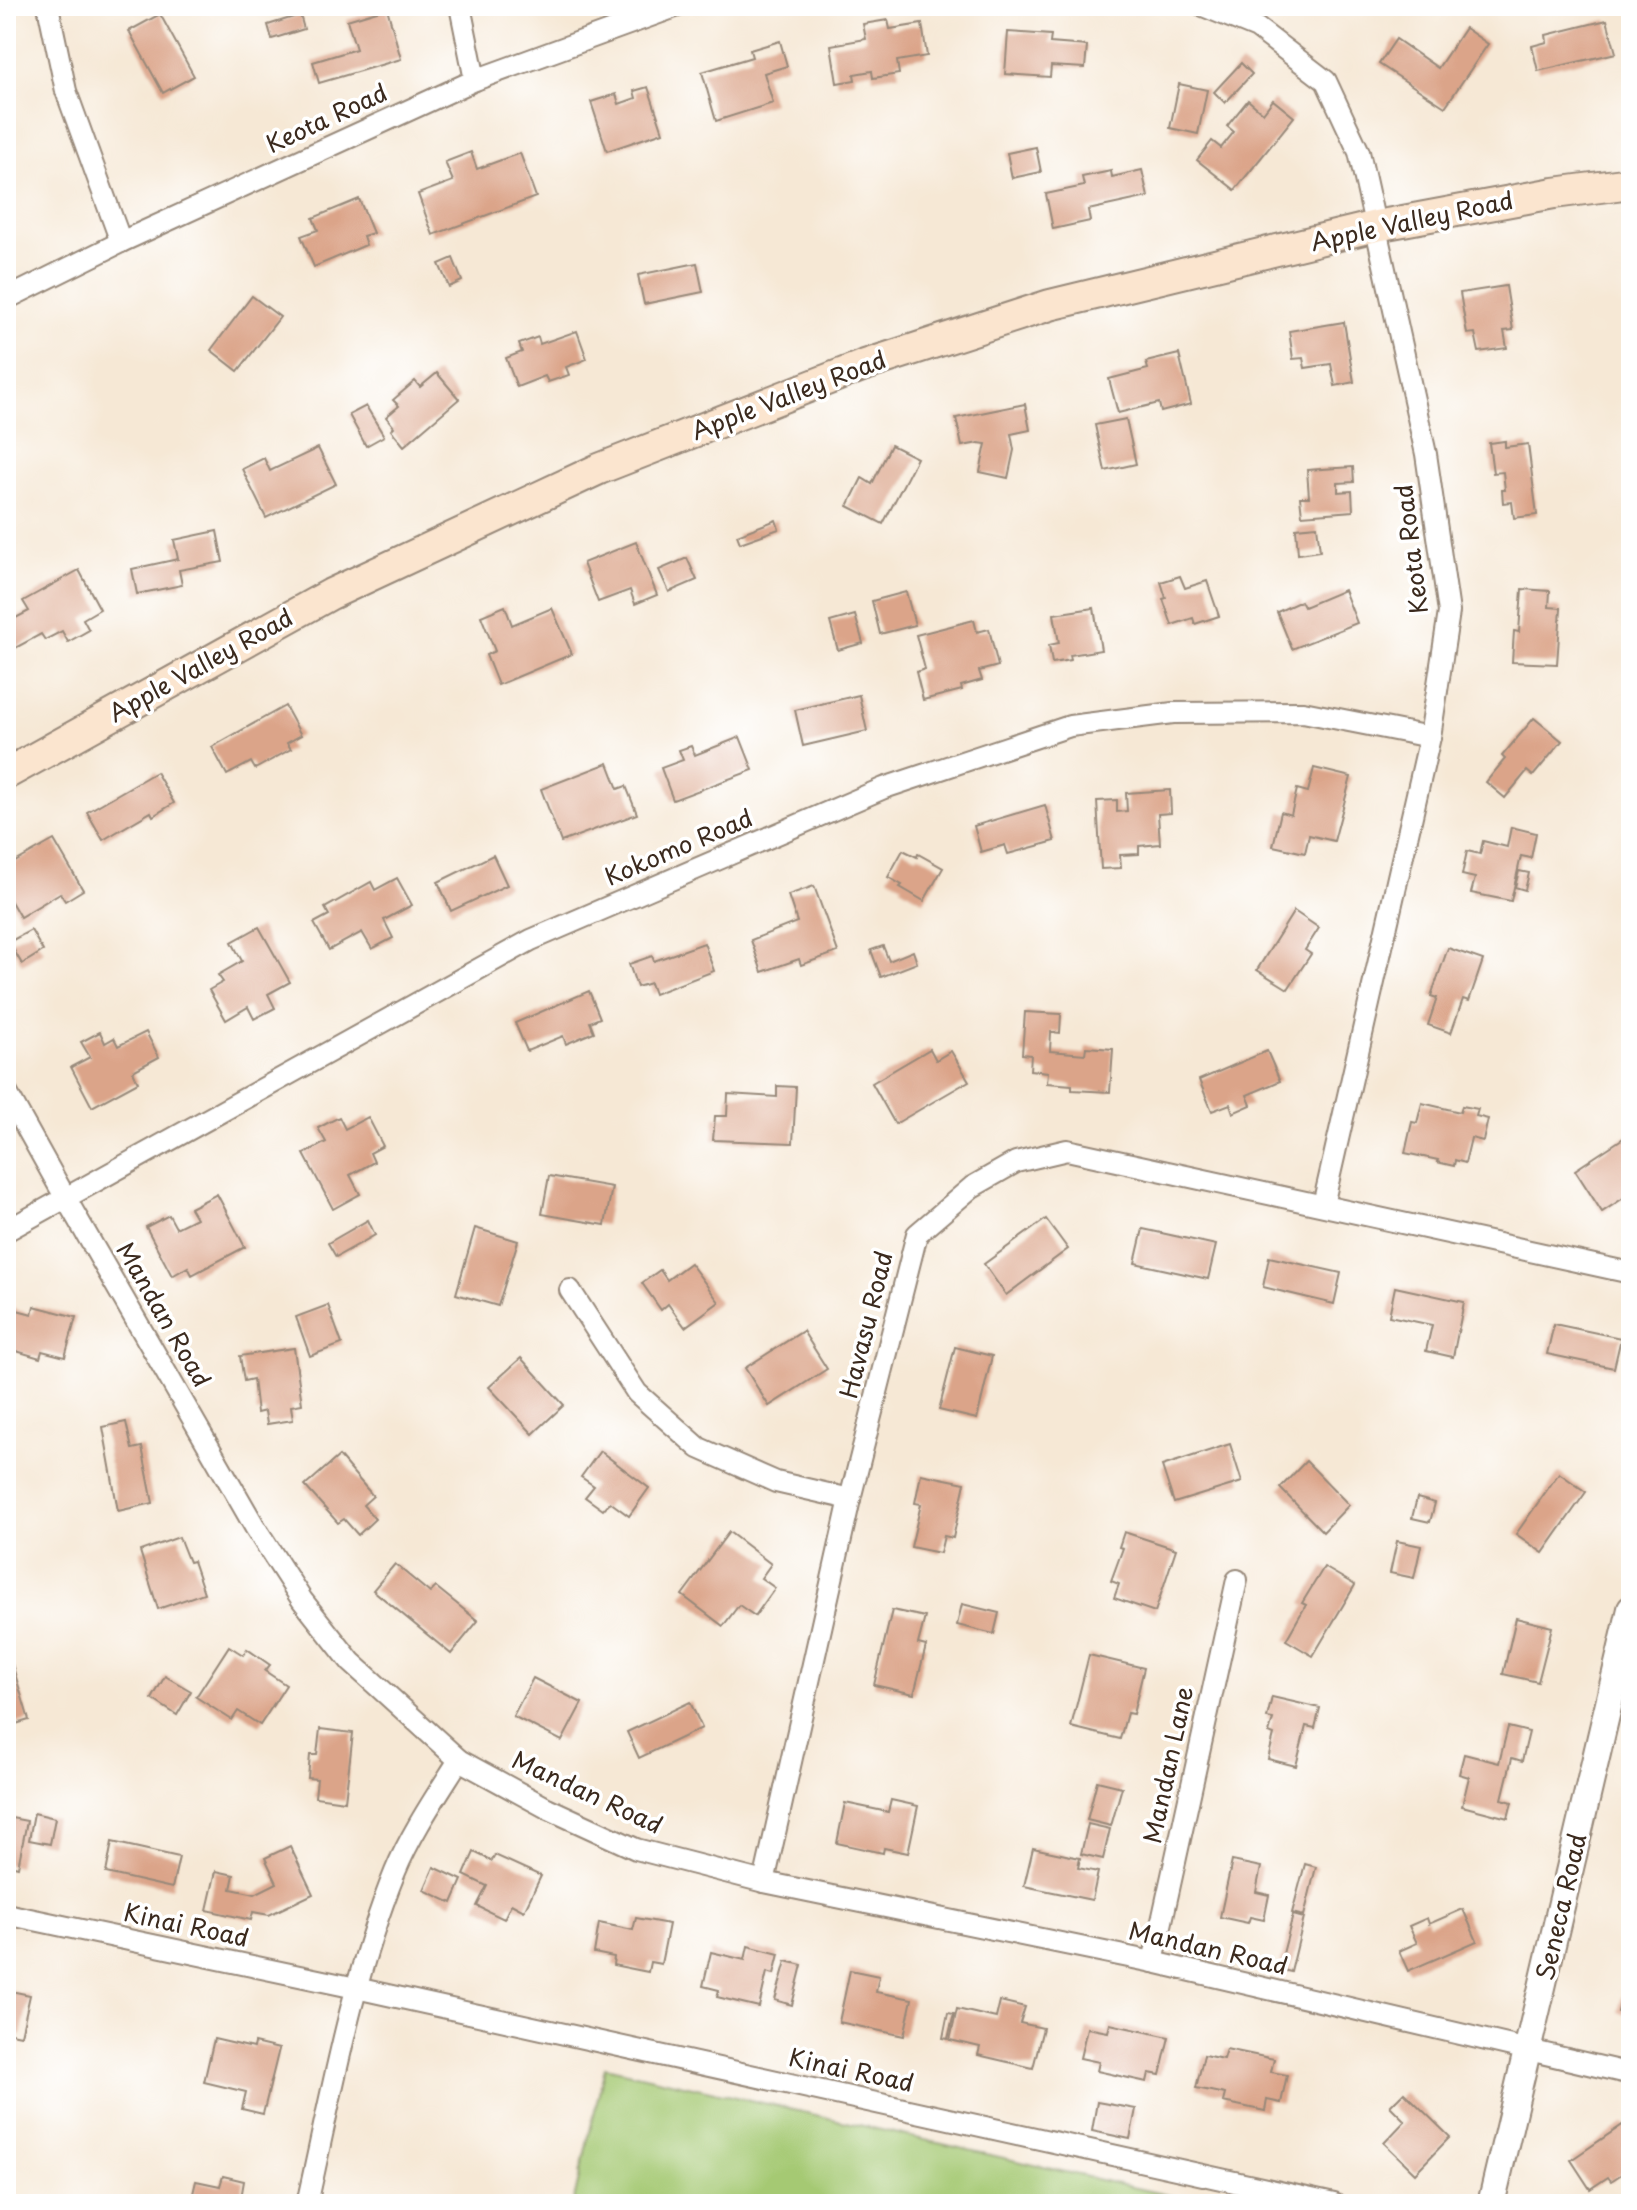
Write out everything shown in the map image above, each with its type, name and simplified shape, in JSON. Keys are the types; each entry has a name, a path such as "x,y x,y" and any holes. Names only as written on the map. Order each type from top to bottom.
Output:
{"main road":[{"name":"Apple Valley Road","path":"6,774 331,594 599,469 862,366 1050,305 1376,226 1554,193 1631,183"}],"street":[{"path":"48,6 66,91 121,242"},
{"path":"460,6 475,80"},
{"name":"Keota Road","path":"6,299 121,242 475,80 678,6"},
{"name":"Keota Road","path":"1203,6 1257,28 1326,81 1359,152 1426,454 1449,612 1430,737 1323,1205"},
{"name":"Kokomo Road","path":"6,1231 531,940 884,788 1070,726 1173,713 1303,712 1430,737"},
{"name":"Mandan Road","path":"6,1091 255,1527 302,1600 351,1662 459,1760 547,1808 636,1849 764,1882 1153,1962 1631,2074"},
{"name":"Havasu Road","path":"764,1882 850,1499 917,1234 972,1187 1016,1162 1067,1150 1631,1273"},
{"path":"570,1290 637,1393 699,1448 776,1482 850,1499"},
{"name":"Mandan Lane","path":"1153,1962 1237,1580"},
{"name":"Seneca Road","path":"1491,2204 1631,1609"},
{"path":"307,2204 356,1988 396,1870 459,1760"},
{"name":"Kinai Road","path":"6,1914 1334,2204"}],"green space":[{"path":"605,2067 1206,2204 573,2204"}],"building":[{"path":"387,8 401,59 319,83 313,62 356,49 347,20"},
{"path":"160,14 194,76 163,93 129,31"},
{"path":"300,15 304,29 272,39 268,25"},
{"path":"888,20 890,29 922,24 927,56 897,61 899,74 873,78 872,71 854,74 855,80 837,83 831,45 866,39 863,24"},
{"path":"1607,20 1616,53 1538,71 1532,46 1547,42 1546,35"},
{"path":"1465,28 1488,44 1445,107 1379,64 1396,39 1438,68"},
{"path":"1008,32 1051,35 1050,43 1087,46 1085,68 1051,66 1050,77 1005,74"},
{"path":"780,41 787,66 764,73 773,103 716,121 702,72 752,57 750,50"},
{"path":"1241,63 1252,74 1225,103 1214,92"},
{"path":"1179,84 1207,90 1198,134 1170,128"},
{"path":"648,87 663,132 607,151 591,102 616,94 619,104 636,98 634,91"},
{"path":"1248,100 1263,113 1273,100 1294,117 1235,190 1197,160 1212,141 1221,148 1234,132 1227,126"},
{"path":"10,131 15,157 6,159 6,132"},
{"path":"1036,147 1041,172 1012,178 1007,153"},
{"path":"471,152 477,169 520,153 536,197 433,235 418,194 453,181 445,162"},
{"path":"1142,170 1148,197 1088,210 1090,221 1053,229 1046,194 1084,186 1082,177 1111,171 1112,177"},
{"path":"359,199 373,233 363,236 366,245 314,267 301,236 318,230 313,218"},
{"path":"453,258 462,281 449,287 439,264"},
{"path":"697,263 703,292 644,304 638,275"},
{"path":"1506,286 1513,330 1504,331 1507,348 1479,352 1475,333 1467,334 1460,293"},
{"path":"252,296 280,317 238,371 211,350"},
{"path":"1344,322 1354,382 1335,386 1331,364 1305,368 1303,358 1293,359 1289,331"},
{"path":"577,331 587,359 566,367 569,375 548,382 545,376 517,387 506,358 522,352 519,344 538,337 540,344"},
{"path":"1179,354 1191,404 1161,412 1159,403 1118,413 1109,379 1148,369 1146,362"},
{"path":"437,373 459,399 404,446 391,430 394,427 386,417 399,406 393,400 415,381 420,387"},
{"path":"1025,404 1030,430 1011,434 1014,450 1008,478 980,472 986,444 962,446 956,418"},
{"path":"366,406 384,436 366,446 349,415"},
{"path":"1126,419 1136,464 1105,471 1095,425"},
{"path":"1505,441 1505,447 1528,444 1537,515 1514,518 1512,502 1503,503 1503,472 1493,473 1489,443"},
{"path":"891,445 917,458 883,524 848,506 862,478 872,484"},
{"path":"318,448 336,484 266,518 242,469 264,458 270,471"},
{"path":"1353,467 1354,482 1338,483 1338,492 1352,491 1353,511 1302,515 1300,497 1309,497 1307,470"},
{"path":"776,520 779,529 740,543 737,535"},
{"path":"1317,526 1320,551 1298,554 1296,528"},
{"path":"217,531 223,562 179,570 182,585 137,594 132,569 178,559 174,540"},
{"path":"636,542 657,595 635,604 630,590 598,602 583,563"},
{"path":"687,558 697,580 669,592 659,570"},
{"path":"79,570 100,609 83,619 89,630 68,642 62,631 45,640 41,634 6,653 6,623 29,611 23,601"},
{"path":"1180,576 1185,588 1207,581 1219,616 1195,624 1193,618 1172,625 1161,582"},
{"path":"1522,589 1550,591 1549,607 1561,608 1557,664 1512,662 1514,631 1519,632"},
{"path":"1344,590 1357,623 1292,649 1277,612 1301,601 1304,607"},
{"path":"906,592 915,625 880,634 872,601"},
{"path":"505,606 512,625 552,608 572,654 498,685 486,655 495,651 481,616"},
{"path":"1094,608 1101,650 1070,655 1071,660 1052,663 1049,645 1059,643 1054,614"},
{"path":"855,615 863,643 838,650 830,622"},
{"path":"974,620 977,632 989,629 998,666 979,671 982,680 961,686 962,690 923,700 916,672 925,669 916,635"},
{"path":"859,695 867,731 803,746 795,710"},
{"path":"285,706 301,735 287,743 291,749 255,769 251,762 227,775 212,747"},
{"path":"1534,718 1562,741 1533,776 1527,771 1505,798 1486,782 1505,759 1502,756"},
{"path":"740,737 753,770 673,800 661,768 683,760 679,750 691,746 695,755"},
{"path":"608,763 618,789 626,786 637,814 561,842 541,789"},
{"path":"1314,768 1351,777 1334,841 1309,835 1305,853 1273,846 1281,812 1291,815 1297,789 1308,792"},
{"path":"156,772 174,803 153,816 151,812 103,840 87,812"},
{"path":"1170,790 1171,813 1158,814 1160,844 1139,846 1139,854 1120,855 1121,868 1101,869 1097,801 1117,800 1117,812 1127,811 1126,793"},
{"path":"1045,805 1055,841 1008,854 1005,845 981,852 974,826"},
{"path":"1511,827 1536,833 1531,858 1521,856 1511,901 1471,893 1475,878 1462,875 1467,851 1480,854 1483,841 1507,847"},
{"path":"54,840 83,890 65,901 60,893 20,917 6,893 6,856 10,854 15,862"},
{"path":"903,850 917,857 918,854 943,868 924,901 888,877"},
{"path":"493,855 507,885 451,911 438,882"},
{"path":"1519,871 1529,873 1525,890 1515,887"},
{"path":"397,878 412,905 384,920 393,938 372,949 362,932 329,950 314,923 329,915 325,908 371,882 375,890"},
{"path":"814,886 838,952 801,965 799,959 762,972 751,940 797,922 788,895"},
{"path":"1294,911 1319,928 1305,950 1311,954 1288,989 1257,970"},
{"path":"259,927 290,982 268,994 275,1008 254,1019 248,1007 226,1020 209,990 223,982 218,975 242,961 232,942"},
{"path":"31,930 43,951 22,964 9,942"},
{"path":"704,943 714,971 654,994 650,983 637,987 629,964 652,956 654,961"},
{"path":"883,946 889,961 913,951 917,963 881,977 871,950"},
{"path":"1448,948 1483,960 1469,1001 1463,999 1451,1033 1428,1025 1437,998 1431,996"},
{"path":"589,991 600,1018 590,1022 594,1032 566,1044 563,1036 527,1051 515,1023"},
{"path":"1025,1012 1061,1014 1060,1033 1051,1032 1050,1051 1085,1054 1086,1047 1113,1049 1110,1092 1072,1090 1072,1085 1047,1083 1048,1072 1030,1070 1031,1055 1022,1054"},
{"path":"100,1032 105,1043 114,1038 118,1046 146,1032 159,1057 133,1071 138,1082 92,1107 71,1067 90,1057 81,1042"},
{"path":"930,1049 936,1060 951,1051 969,1081 895,1124 872,1083"},
{"path":"1267,1051 1280,1081 1247,1095 1251,1105 1233,1113 1230,1104 1212,1111 1199,1080"},
{"path":"777,1086 796,1087 793,1143 713,1140 715,1116 727,1116 728,1094 777,1097"},
{"path":"1422,1103 1460,1112 1462,1106 1478,1109 1476,1116 1488,1119 1483,1141 1471,1138 1465,1163 1455,1160 1454,1166 1405,1153 1412,1122 1417,1123"},
{"path":"339,1117 345,1129 368,1117 383,1146 370,1153 374,1162 350,1175 360,1194 333,1209 304,1154 326,1142 318,1128"},
{"path":"1631,1133 1631,1193 1602,1212 1575,1170"},
{"path":"549,1176 612,1187 605,1225 542,1214"},
{"path":"217,1194 245,1247 192,1275 188,1267 172,1276 146,1227 169,1215 176,1228 196,1218 190,1208"},
{"path":"1046,1219 1068,1249 1006,1295 984,1264"},
{"path":"368,1220 375,1235 336,1257 328,1243"},
{"path":"475,1228 518,1241 498,1306 456,1294"},
{"path":"1143,1229 1216,1245 1208,1279 1135,1263"},
{"path":"1269,1257 1341,1273 1334,1304 1263,1287"},
{"path":"690,1263 719,1302 685,1327 668,1304 661,1310 642,1283 660,1270 667,1280"},
{"path":"1395,1287 1464,1302 1453,1357 1426,1351 1432,1325 1389,1316"},
{"path":"328,1305 342,1344 310,1356 296,1317"},
{"path":"34,1306 76,1317 65,1357 42,1351 40,1358 6,1348 6,1307 32,1314"},
{"path":"1554,1324 1621,1338 1614,1368 1547,1354"},
{"path":"803,1331 827,1369 769,1406 745,1368"},
{"path":"955,1347 992,1356 977,1419 939,1410"},
{"path":"294,1348 302,1404 291,1406 293,1420 267,1424 265,1411 257,1413 253,1379 244,1381 240,1356"},
{"path":"521,1358 564,1405 533,1434 489,1387"},
{"path":"126,1422 132,1449 142,1447 153,1503 118,1511 103,1427"},
{"path":"1230,1444 1242,1482 1174,1503 1162,1466"},
{"path":"600,1451 649,1488 629,1516 610,1502 603,1510 585,1497 594,1486 581,1477"},
{"path":"339,1456 373,1496 363,1505 375,1519 358,1535 344,1519 338,1523 305,1486"},
{"path":"1306,1461 1349,1505 1323,1532 1280,1488"},
{"path":"1559,1473 1586,1492 1543,1553 1516,1534"},
{"path":"921,1474 965,1483 953,1538 944,1536 940,1553 911,1547 921,1504 915,1503"},
{"path":"1417,1498 1435,1503 1430,1522 1412,1518"},
{"path":"729,1532 771,1564 761,1578 775,1588 755,1616 739,1605 723,1626 682,1595"},
{"path":"1124,1532 1176,1549 1155,1612 1114,1598 1119,1584 1111,1581 1123,1548 1119,1547"},
{"path":"179,1537 189,1562 193,1561 204,1593 158,1609 140,1551"},
{"path":"1397,1541 1421,1546 1414,1578 1390,1573"},
{"path":"395,1564 430,1593 436,1587 478,1621 451,1654 373,1590"},
{"path":"1324,1567 1355,1585 1313,1656 1286,1640 1306,1605 1302,1603"},
{"path":"962,1604 999,1613 994,1634 957,1625"},
{"path":"892,1610 925,1617 918,1644 926,1646 914,1694 874,1685"},
{"path":"1516,1618 1552,1627 1538,1682 1503,1674"},
{"path":"229,1646 243,1655 247,1649 270,1665 265,1671 286,1685 260,1725 238,1711 232,1720 196,1697"},
{"path":"1089,1655 1144,1668 1133,1714 1127,1713 1120,1739 1071,1727"},
{"path":"12,1664 29,1720 6,1727 6,1666"},
{"path":"165,1676 191,1691 177,1715 152,1699"},
{"path":"533,1678 582,1703 562,1741 513,1716"},
{"path":"1272,1697 1320,1708 1315,1728 1306,1726 1296,1766 1268,1759 1274,1735 1269,1733 1273,1719 1267,1718"},
{"path":"690,1702 702,1728 639,1758 627,1732"},
{"path":"1508,1727 1529,1732 1522,1761 1512,1758 1502,1799 1512,1802 1508,1818 1462,1806 1469,1777 1459,1774 1464,1754 1499,1763"},
{"path":"320,1729 353,1733 345,1801 315,1797 317,1779 308,1778 310,1755 317,1755"},
{"path":"1097,1781 1122,1787 1111,1826 1087,1820"},
{"path":"891,1800 918,1806 908,1853 884,1848 883,1853 837,1843 845,1803 888,1812"},
{"path":"34,1813 55,1818 50,1844 29,1840"},
{"path":"6,1817 27,1821 18,1867 6,1864"},
{"path":"1088,1824 1110,1829 1103,1859 1081,1854"},
{"path":"112,1842 179,1857 172,1888 106,1873"},
{"path":"290,1846 313,1894 269,1915 253,1912 251,1920 207,1910 216,1871 234,1875 231,1889 255,1894 277,1883 265,1858"},
{"path":"1033,1848 1080,1858 1078,1868 1098,1872 1092,1900 1024,1886"},
{"path":"474,1852 492,1861 495,1855 541,1876 524,1911 511,1904 504,1919 477,1906 487,1886 464,1875"},
{"path":"1232,1861 1261,1867 1256,1892 1269,1895 1264,1920 1250,1917 1248,1923 1220,1917"},
{"path":"1305,1864 1316,1867 1304,1916 1292,1913"},
{"path":"434,1867 462,1880 452,1903 424,1890"},
{"path":"1463,1909 1477,1941 1408,1971 1399,1951 1417,1943 1409,1926 1427,1918 1429,1924"},
{"path":"1293,1915 1304,1918 1291,1972 1279,1969"},
{"path":"636,1918 669,1924 661,1964 650,1962 648,1972 613,1965 614,1957 594,1953 599,1923 633,1930"},
{"path":"748,1946 779,1954 774,1974 767,1972 759,2007 717,1997 719,1990 703,1986 711,1952 745,1960"},
{"path":"786,1961 802,1965 792,2005 775,2000"},
{"path":"1631,1964 1631,2015 1618,2012"},
{"path":"850,1970 879,1976 876,1992 912,1999 904,2036 839,2022"},
{"path":"6,1990 30,1995 21,2035 6,2032"},
{"path":"1000,2001 1025,2007 1020,2023 1043,2028 1033,2068 978,2055 980,2047 950,2040 957,2009 996,2018"},
{"path":"948,2013 954,2014 948,2039 943,2038"},
{"path":"1110,2024 1169,2037 1160,2075 1149,2073 1147,2082 1097,2071 1099,2062 1080,2058 1087,2028 1108,2032"},
{"path":"214,2039 253,2048 254,2043 279,2049 263,2114 242,2109 246,2092 204,2082"},
{"path":"1226,2049 1274,2059 1271,2072 1287,2075 1281,2103 1267,2100 1265,2111 1223,2102 1225,2094 1196,2088 1204,2055 1223,2059"},
{"path":"1404,2092 1450,2137 1415,2173 1384,2143 1405,2121 1390,2106"},
{"path":"1097,2102 1136,2109 1130,2139 1092,2131"},
{"path":"1624,2124 1631,2134 1631,2168 1611,2181 1608,2177 1590,2189 1571,2160"},
{"path":"223,2176 244,2181 240,2204 183,2204 184,2201 191,2202 196,2181 220,2186"}]}
